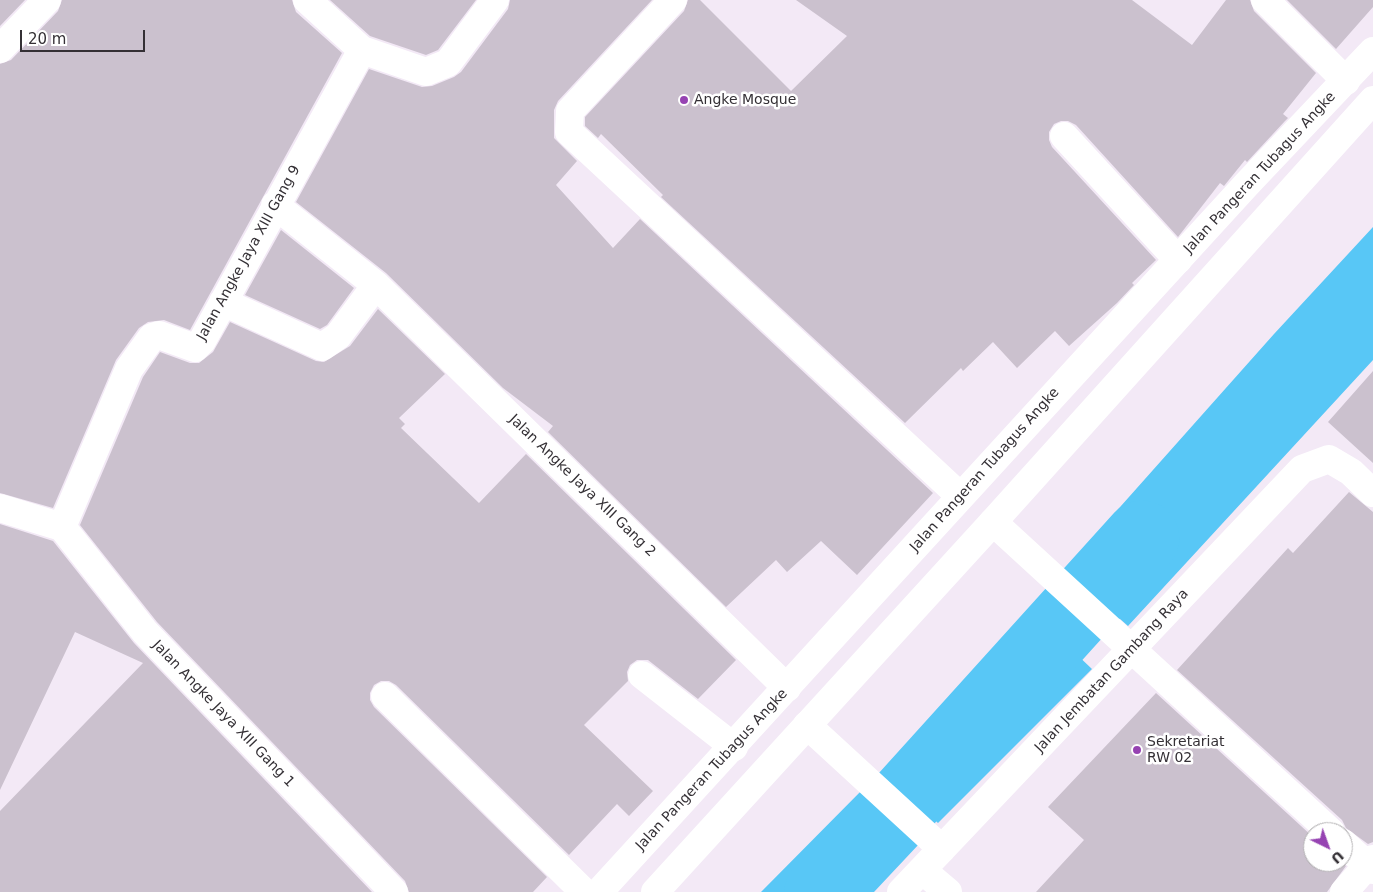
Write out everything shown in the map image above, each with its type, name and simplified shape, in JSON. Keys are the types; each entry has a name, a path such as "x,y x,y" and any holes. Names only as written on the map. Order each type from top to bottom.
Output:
{"street":[{"path":"0,49 46,0"},
{"path":"307,0 362,50 426,72 448,63 494,0"},
{"path":"673,0 570,111 569,132 960,496"},
{"path":"1265,0 1346,81"},
{"name":"Jalan Angke Jaya XIII Gang 9","path":"62,527 129,370 152,336 159,335 195,348 202,341 275,205 362,50"},
{"name":"Jalan Pangeran Tubagus Angke","path":"599,892 734,747 960,496 1373,52"},
{"path":"655,892 816,734 993,522 1373,100"},
{"path":"1064,136 1178,260"},
{"name":"Jalan Angke Jaya XIII Gang 2","path":"275,205 376,285 787,688"},
{"path":"224,302 322,347 338,336 376,285"},
{"name":"Jalan Jembatan Gambang Raya","path":"901,892 1302,469 1329,459 1351,472 1373,493"},
{"path":"0,508 62,527"},
{"path":"993,522 1320,822"},
{"name":"Jalan Angke Jaya XIII Gang 1","path":"62,527 145,632 394,892"},
{"path":"642,675 734,747"},
{"path":"385,696 584,892"},
{"path":"816,734 942,849"},
{"path":"1344,892 1371,865 1353,851"},
{"path":"922,870 948,892"}],"water":[{"path":"1373,227 1373,360 1128,626 1064,570 1274,334"},
{"path":"1031,611 1092,669 938,823 885,774"},
{"path":"864,788 920,843 874,892 761,892"}],"building":[{"path":"0,0 25,0 0,26"},
{"path":"62,0 292,0 296,12 342,53 190,330 164,320 148,322 139,328 116,360 53,508 0,493 0,64 11,60 58,11"},
{"path":"330,0 476,0 438,50 426,55 370,36"},
{"path":"510,0 652,0 558,101 554,110 554,138 577,161 556,185 613,248 640,219 933,493 857,575 821,541 787,572 776,560 726,607 548,432 553,426 503,388 386,273 296,202 369,69 422,87 432,86 454,77 461,72 508,9"},
{"path":"688,0 700,0 791,91 847,36 796,0 1132,0 1192,45 1226,0 1250,0 1254,11 1316,73 1283,114 1288,118 1247,162 1245,160 1224,186 1220,183 1178,237 1076,125 1068,121 1054,124 1049,132 1049,140 1052,147 1156,260 1132,283 1134,285 1117,303 1069,346 1055,331 1017,368 993,342 963,371 961,368 905,423 661,197 663,195 601,134 598,138 585,126 585,117 684,11"},
{"path":"1287,0 1373,0 1373,7 1336,49"},
{"path":"281,230 354,288 327,325 320,329 245,295"},
{"path":"378,309 445,374 399,418 405,424 401,428 479,503 526,454 736,660 698,699 648,660 637,660 630,665 627,672 628,681 584,725 653,791 629,816 617,804 569,855 396,685 389,681 381,681 374,685 370,693 370,700 374,707 547,877 533,892 409,892 405,881 157,622 80,525 143,377 160,352 190,363 199,363 213,352 230,322 316,361 324,362 350,346"},
{"path":"1373,371 1373,463 1328,422"},
{"path":"1349,492 1373,512 1373,842 1368,844 1353,833 1353,822 1343,822 1177,670 1288,548 1293,553"},
{"path":"0,524 53,541 134,643 372,892 0,892 0,811 143,663 75,632 0,790"},
{"path":"1156,693 1303,828 1303,872 1342,872 1327,892 1036,892 1084,840 1048,807"}],"waterway":[{"path":"822,892 1142,538"}],"place":[{"name":"Angke Mosque","path":"684,100"},
{"name":"Sekretariat RW 02","path":"1137,750"}]}
